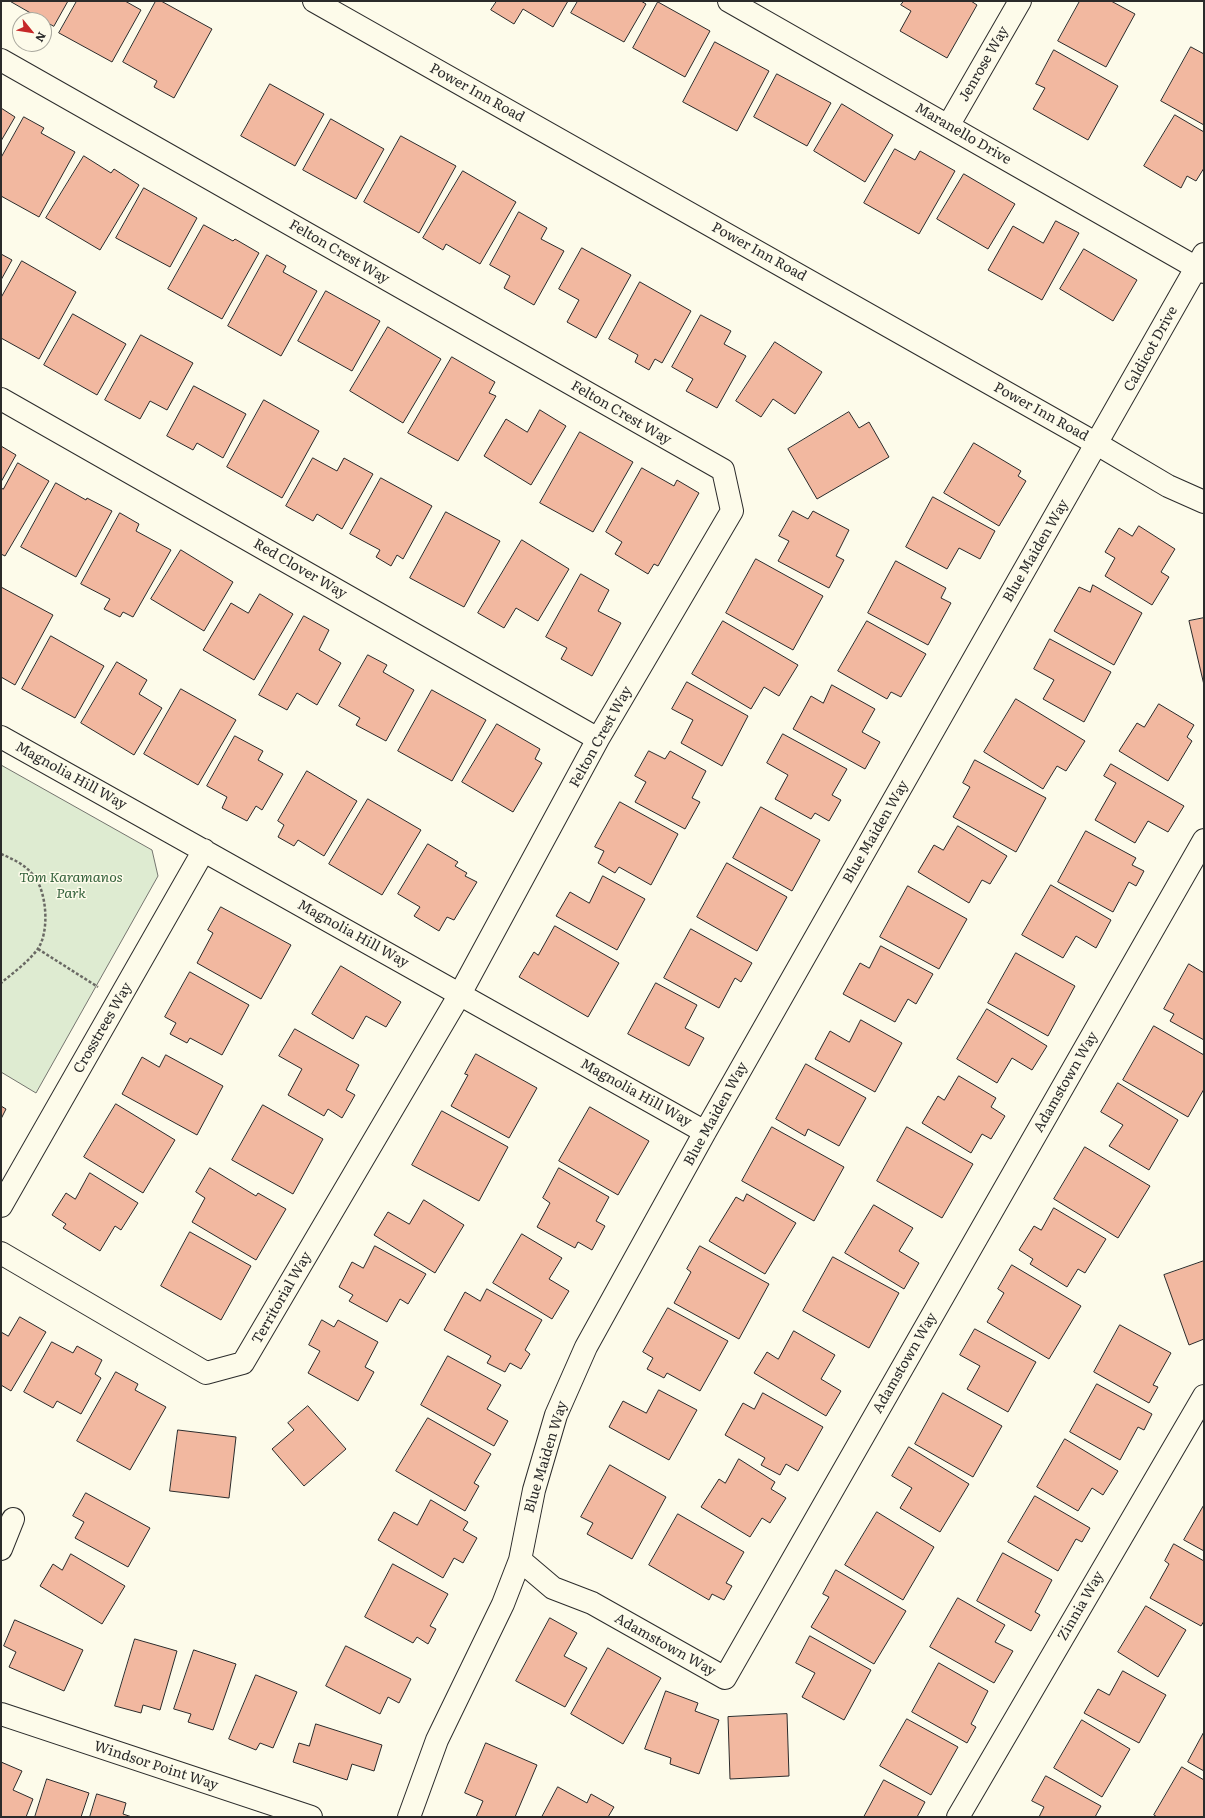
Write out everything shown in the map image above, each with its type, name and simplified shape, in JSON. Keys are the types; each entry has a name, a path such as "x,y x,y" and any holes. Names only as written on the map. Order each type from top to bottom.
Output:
{"street":[{"name":"Power Inn Road","path":"314,1 1097,444 1168,486 1204,502"},
{"name":"Maranello Drive","path":"729,1 948,126 1201,264"},
{"name":"Jenrose Way","path":"948,126 1020,1"},
{"name":"Felton Crest Way","path":"1,60 723,470 732,511 598,739 460,994"},
{"name":"Caldicot Drive","path":"1097,444 1201,264"},
{"name":"Red Clover Way","path":"1,399 598,739"},
{"name":"Blue Maiden Way","path":"409,1817 437,1740 503,1604 520,1560 534,1490 556,1415 586,1347 705,1132 1097,444"},
{"name":"Magnolia Hill Way","path":"1,737 705,1132"},
{"name":"Adamstown Way","path":"520,1560 553,1588 592,1603 725,1678 1204,840"},
{"name":"Crosstrees Way","path":"1,1206 204,850"},
{"name":"Territorial Way","path":"1,1253 206,1373 243,1363 460,994"},
{"name":"Zinnia Way","path":"958,1817 1204,1396"},
{"path":"1,1549 13,1519"},
{"name":"Windsor Point Way","path":"1,1714 311,1817"}],"path":[{"path":"1,854 17,860 34,876 42,894 46,924 38,949 1,984"},
{"path":"38,949 60,964 87,979 118,1002"}],"green space":[{"name":"Tom Karamanos Park","path":"1,765 152,850 158,876 36,1093 1,1072"}],"building":[{"path":"10,1 68,1 54,26 52,25 52,12 29,12"},
{"path":"77,1 125,1 141,10 112,62 59,33"},
{"path":"156,1 161,1 212,29 174,98 154,87 157,81 123,62"},
{"path":"497,1 568,1 553,27 523,9 514,24 491,10"},
{"path":"578,1 641,1 646,4 624,42 571,13"},
{"path":"904,1 971,1 977,5 947,58 900,31 911,11 901,5"},
{"path":"1080,1 1111,1 1135,14 1106,67 1058,41"},
{"path":"658,2 710,31 685,77 633,48"},
{"path":"715,42 769,71 737,131 683,102"},
{"path":"1191,47 1204,54 1204,125 1161,101"},
{"path":"1054,50 1118,86 1088,140 1033,109 1045,88 1036,84"},
{"path":"777,74 831,103 807,146 754,117"},
{"path":"270,84 324,114 295,166 241,136"},
{"path":"842,104 893,135 865,182 814,151"},
{"path":"1,108 15,117 1,141"},
{"path":"1175,115 1204,132 1204,168 1196,181 1187,176 1181,188 1144,166"},
{"path":"24,117 44,128 41,133 75,152 39,217 1,196 1,158"},
{"path":"331,119 384,149 356,199 303,170"},
{"path":"401,136 456,166 419,233 364,202"},
{"path":"895,149 915,160 920,151 955,171 919,234 864,203"},
{"path":"84,156 111,173 114,169 139,185 100,250 46,218"},
{"path":"463,171 516,202 480,264 446,244 443,250 423,238"},
{"path":"964,174 1015,204 988,249 937,219"},
{"path":"144,188 197,218 170,267 116,238"},
{"path":"519,212 547,228 541,239 564,251 534,305 504,288 510,276 490,265"},
{"path":"1056,221 1079,233 1042,300 988,270 1013,226 1043,243"},
{"path":"204,225 233,241 235,239 259,253 222,319 168,289"},
{"path":"582,248 631,275 596,338 567,322 579,300 559,289"},
{"path":"1084,249 1137,280 1113,321 1060,289"},
{"path":"1,254 12,260 1,280"},
{"path":"267,255 286,266 283,272 317,291 281,356 228,326"},
{"path":"22,261 76,292 39,359 1,338 1,298"},
{"path":"640,282 691,311 662,363 655,359 649,370 635,362 638,355 609,339"},
{"path":"326,291 380,321 352,371 298,341"},
{"path":"73,314 126,344 97,395 44,365"},
{"path":"701,315 731,331 724,344 746,356 717,408 686,391 693,379 672,367"},
{"path":"388,327 441,359 403,423 350,391"},
{"path":"141,335 193,363 167,410 150,401 140,419 105,400"},
{"path":"775,342 822,372 795,414 773,399 761,417 736,401"},
{"path":"452,357 495,382 489,393 496,396 458,461 408,433"},
{"path":"194,386 246,414 223,458 197,443 193,450 167,436"},
{"path":"264,400 319,431 282,498 227,467"},
{"path":"540,410 566,426 531,485 484,456 506,419 527,432"},
{"path":"849,412 859,428 869,422 889,457 817,499 788,449"},
{"path":"580,432 633,462 593,532 540,503"},
{"path":"974,443 1021,471 1018,476 1026,481 999,526 944,493"},
{"path":"1,446 16,455 1,482"},
{"path":"313,458 337,471 344,458 373,474 342,529 317,514 313,521 286,506"},
{"path":"18,463 49,481 5,556 1,554 1,488 3,489"},
{"path":"642,468 674,486 677,480 699,493 658,566 654,564 648,574 615,554 622,542 606,532"},
{"path":"381,478 432,506 403,559 397,555 391,566 376,557 380,550 350,534"},
{"path":"56,483 86,500 87,498 112,511 76,577 21,547"},
{"path":"933,497 995,531 980,559 959,548 947,569 906,547"},
{"path":"793,511 808,519 813,511 849,530 836,556 844,560 829,588 778,561 789,541 779,536"},
{"path":"446,512 500,541 464,607 410,578"},
{"path":"120,513 139,524 136,531 171,550 133,617 123,612 120,617 104,609 110,599 81,584"},
{"path":"1139,526 1175,549 1161,572 1169,577 1152,605 1105,576 1115,558 1105,552 1119,528 1132,536"},
{"path":"522,540 569,569 538,621 516,608 504,628 478,613"},
{"path":"181,550 233,582 204,631 151,599"},
{"path":"756,559 823,596 793,650 726,613"},
{"path":"896,561 946,588 941,598 951,603 928,645 868,613"},
{"path":"581,574 609,590 598,611 621,623 592,676 561,659 567,648 546,637"},
{"path":"1093,585 1142,613 1114,665 1054,631 1079,587 1090,592"},
{"path":"1,587 53,615 15,685 1,677"},
{"path":"260,594 293,614 254,680 203,650 231,603 248,613"},
{"path":"304,616 329,630 319,650 341,663 317,705 297,693 287,710 259,695"},
{"path":"1204,618 1204,685 1189,621"},
{"path":"723,621 798,665 779,696 764,687 751,709 692,674"},
{"path":"867,621 926,654 901,697 891,692 887,699 838,671"},
{"path":"51,636 104,666 75,718 22,689"},
{"path":"1050,639 1111,672 1084,722 1043,699 1054,680 1034,669"},
{"path":"368,655 387,665 383,672 414,690 386,741 356,725 360,718 339,706"},
{"path":"117,662 147,680 139,694 162,708 134,755 81,723"},
{"path":"687,682 748,716 722,766 681,743 693,720 672,709"},
{"path":"832,685 875,709 862,732 880,742 865,769 793,729 811,696 823,703"},
{"path":"181,689 236,720 198,785 144,754"},
{"path":"432,690 486,720 452,781 398,751"},
{"path":"1016,699 1085,741 1066,771 1057,766 1043,789 984,752"},
{"path":"1159,704 1194,725 1187,737 1192,741 1168,781 1119,751 1137,723 1144,727"},
{"path":"497,724 540,749 535,759 542,763 513,812 462,782"},
{"path":"783,734 847,769 832,795 841,800 829,821 815,813 811,819 775,799 788,775 767,763"},
{"path":"235,736 263,751 258,760 283,774 262,810 256,806 247,821 222,808 227,797 207,786"},
{"path":"649,751 665,759 670,751 706,771 692,798 700,802 685,829 635,802 646,782 635,776"},
{"path":"975,760 1046,798 1016,852 953,817 970,787 963,783"},
{"path":"1111,764 1184,806 1168,832 1148,821 1135,843 1095,820 1116,783 1104,776"},
{"path":"307,771 357,801 324,856 298,840 294,846 278,837 284,825 278,821"},
{"path":"368,799 421,830 382,895 329,864"},
{"path":"620,802 678,834 651,885 619,867 615,873 598,863 604,851 595,847"},
{"path":"761,807 820,840 792,891 733,858"},
{"path":"958,826 1007,856 990,884 982,880 969,903 918,872 934,845 943,850"},
{"path":"1086,831 1136,858 1132,865 1144,871 1136,886 1129,882 1113,912 1058,882"},
{"path":"428,844 458,862 455,866 467,873 465,876 477,882 454,920 447,917 439,931 414,916 420,907 398,894"},
{"path":"727,863 787,897 757,951 697,917"},
{"path":"603,876 645,899 617,950 556,916 570,892 589,903"},
{"path":"1051,885 1111,920 1096,948 1076,936 1063,958 1022,935"},
{"path":"908,886 967,919 939,969 880,937"},
{"path":"221,907 291,945 261,999 197,963 213,933 208,930"},
{"path":"555,926 619,963 588,1017 519,977 534,952 538,955"},
{"path":"691,929 752,963 741,982 735,978 719,1008 664,978"},
{"path":"881,946 933,974 916,1004 908,999 895,1022 843,994 860,963 869,968"},
{"path":"1016,953 1075,986 1048,1036 988,1003"},
{"path":"1189,964 1204,973 1204,1040 1170,1021 1174,1014 1164,1009"},
{"path":"341,966 401,1002 386,1027 366,1016 353,1039 312,1014"},
{"path":"190,972 249,1005 222,1055 190,1038 187,1043 170,1034 176,1023 165,1017"},
{"path":"656,983 697,1005 685,1028 704,1038 689,1066 628,1034"},
{"path":"987,1009 1047,1046 1032,1070 1012,1058 997,1083 957,1059"},
{"path":"861,1020 902,1043 875,1092 815,1059 830,1031 849,1042"},
{"path":"1154,1026 1204,1055 1204,1089 1188,1117 1123,1080"},
{"path":"295,1029 359,1065 346,1090 355,1095 342,1118 328,1109 324,1116 288,1095 302,1069 279,1056"},
{"path":"476,1054 537,1088 509,1138 451,1106 468,1075 465,1074"},
{"path":"166,1055 223,1086 197,1135 122,1094 142,1057 159,1067"},
{"path":"806,1064 866,1098 839,1146 808,1129 805,1136 776,1119"},
{"path":"959,1076 996,1098 991,1107 1005,1116 991,1139 982,1134 971,1153 922,1123 938,1096 944,1100"},
{"path":"1118,1083 1178,1120 1149,1170 1109,1146 1123,1125 1101,1112"},
{"path":"116,1104 175,1140 143,1193 84,1157"},
{"path":"263,1105 323,1139 293,1194 232,1160"},
{"path":"1,1106 6,1109 1,1119"},
{"path":"590,1107 649,1141 618,1195 559,1161"},
{"path":"442,1111 508,1147 479,1201 412,1165"},
{"path":"772,1127 844,1167 814,1221 742,1181"},
{"path":"907,1127 973,1164 942,1218 877,1181"},
{"path":"1085,1147 1150,1186 1118,1238 1054,1199"},
{"path":"210,1168 256,1196 258,1193 286,1209 256,1260 192,1222 205,1198 196,1192"},
{"path":"559,1168 609,1197 596,1221 605,1226 592,1250 578,1242 575,1248 537,1227 550,1203 543,1198"},
{"path":"90,1173 138,1203 121,1230 115,1226 100,1251 63,1228 66,1224 52,1215 66,1193 75,1199"},
{"path":"747,1194 796,1223 765,1274 709,1241 736,1197 743,1201"},
{"path":"424,1200 464,1225 435,1273 374,1235 388,1212 409,1224"},
{"path":"874,1205 913,1228 899,1251 919,1263 904,1289 845,1253"},
{"path":"1054,1208 1106,1239 1085,1273 1078,1269 1067,1287 1030,1264 1033,1259 1019,1250 1034,1226 1041,1230"},
{"path":"190,1232 251,1266 221,1320 161,1286"},
{"path":"522,1234 562,1258 549,1279 569,1291 552,1319 493,1283"},
{"path":"375,1246 426,1274 408,1304 400,1299 387,1322 349,1301 353,1295 339,1287 352,1262 363,1268"},
{"path":"700,1246 769,1284 739,1339 674,1303 691,1272 687,1269"},
{"path":"833,1257 899,1293 869,1348 803,1311"},
{"path":"1204,1261 1204,1339 1189,1345 1164,1275"},
{"path":"1012,1265 1081,1306 1049,1359 987,1322 1004,1293 998,1289"},
{"path":"487,1289 542,1320 525,1350 530,1354 521,1369 510,1363 505,1372 487,1363 491,1356 444,1330 465,1292 480,1301"},
{"path":"668,1308 728,1341 700,1391 667,1373 664,1378 647,1369 653,1358 643,1352"},
{"path":"20,1317 46,1332 11,1391 1,1385 1,1332 8,1336"},
{"path":"322,1320 334,1327 338,1320 378,1342 365,1367 374,1372 358,1401 308,1373 320,1351 309,1345"},
{"path":"1120,1325 1171,1353 1153,1385 1158,1387 1149,1403 1094,1372"},
{"path":"975,1329 1036,1362 1008,1412 967,1389 980,1366 960,1355"},
{"path":"794,1331 835,1355 821,1379 841,1391 826,1416 754,1373 767,1352 778,1359"},
{"path":"52,1342 73,1353 77,1346 102,1360 95,1374 101,1378 81,1414 57,1401 53,1408 24,1392"},
{"path":"448,1356 501,1385 487,1409 508,1421 494,1446 421,1405"},
{"path":"116,1372 138,1384 135,1390 166,1407 130,1470 77,1441"},
{"path":"1097,1384 1152,1414 1144,1430 1138,1427 1120,1460 1070,1432"},
{"path":"659,1390 697,1410 669,1460 609,1427 623,1401 646,1413"},
{"path":"763,1393 823,1427 798,1471 786,1464 780,1475 761,1465 765,1458 725,1435 743,1403 754,1409"},
{"path":"943,1393 1002,1426 973,1477 915,1444"},
{"path":"308,1406 346,1449 304,1486 272,1449 294,1430 288,1423"},
{"path":"428,1418 491,1454 474,1483 479,1486 465,1511 396,1471"},
{"path":"178,1430 236,1437 229,1498 170,1491"},
{"path":"1065,1439 1118,1471 1103,1495 1092,1488 1078,1511 1037,1487"},
{"path":"909,1447 969,1484 940,1532 900,1508 912,1488 892,1476"},
{"path":"739,1459 775,1482 771,1489 786,1498 770,1523 762,1518 750,1537 701,1507 719,1479 725,1483"},
{"path":"610,1465 666,1497 632,1559 587,1534 593,1523 581,1517"},
{"path":"86,1493 150,1528 128,1567 75,1538 84,1522 73,1516"},
{"path":"1035,1496 1090,1528 1082,1542 1076,1539 1058,1571 1008,1542"},
{"path":"431,1500 468,1522 463,1530 477,1538 463,1563 454,1558 443,1578 378,1540 394,1512 417,1525"},
{"path":"1204,1505 1204,1551 1184,1540"},
{"path":"877,1512 934,1547 903,1600 845,1565"},
{"path":"678,1514 744,1552 726,1583 732,1586 724,1600 712,1594 709,1600 649,1565"},
{"path":"1174,1544 1204,1561 1204,1621 1201,1626 1150,1598 1169,1564 1165,1561"},
{"path":"1003,1553 1052,1580 1035,1612 1040,1615 1031,1631 977,1601"},
{"path":"71,1554 125,1586 102,1624 40,1586 53,1564 62,1570"},
{"path":"393,1564 448,1594 430,1626 436,1629 428,1644 417,1637 413,1643 365,1617"},
{"path":"836,1570 906,1611 874,1664 811,1627 829,1597 823,1594"},
{"path":"958,1598 1005,1625 995,1642 1013,1651 994,1683 930,1647"},
{"path":"1146,1606 1186,1630 1158,1677 1118,1652"},
{"path":"550,1618 577,1633 564,1656 587,1668 565,1707 516,1681"},
{"path":"15,1620 83,1650 64,1691 9,1667 16,1652 4,1646"},
{"path":"810,1636 871,1670 844,1720 802,1697 815,1673 796,1663"},
{"path":"135,1639 177,1651 160,1710 143,1705 141,1713 115,1706"},
{"path":"346,1646 411,1679 399,1703 388,1697 380,1714 326,1686"},
{"path":"608,1648 661,1678 623,1744 571,1714"},
{"path":"194,1650 236,1664 213,1730 188,1722 191,1714 174,1709"},
{"path":"939,1663 988,1691 971,1724 976,1727 967,1743 912,1712"},
{"path":"1123,1671 1166,1695 1139,1743 1084,1713 1098,1689 1109,1695"},
{"path":"256,1675 297,1692 273,1748 260,1743 256,1750 229,1739"},
{"path":"666,1691 698,1703 695,1711 719,1720 699,1774 670,1764 671,1758 645,1749"},
{"path":"787,1714 789,1776 730,1779 728,1717"},
{"path":"907,1719 958,1747 931,1795 880,1766"},
{"path":"1082,1720 1130,1749 1102,1797 1054,1768"},
{"path":"316,1724 382,1745 374,1771 352,1764 347,1780 293,1762 299,1743 309,1746"},
{"path":"1204,1732 1204,1771 1188,1762"},
{"path":"486,1743 537,1765 515,1817 476,1817 483,1801 465,1793"},
{"path":"1,1762 22,1771 13,1790 33,1799 26,1817 1,1817"},
{"path":"1182,1767 1204,1780 1204,1817 1157,1817 1154,1815"},
{"path":"1046,1776 1101,1806 1095,1817 1039,1817 1044,1807 1032,1801"},
{"path":"47,1779 89,1793 81,1817 35,1817"},
{"path":"884,1780 925,1802 917,1817 864,1817"},
{"path":"558,1787 587,1803 591,1794 614,1807 608,1817 542,1817"},
{"path":"97,1794 126,1803 123,1814 132,1817 90,1817"}]}
